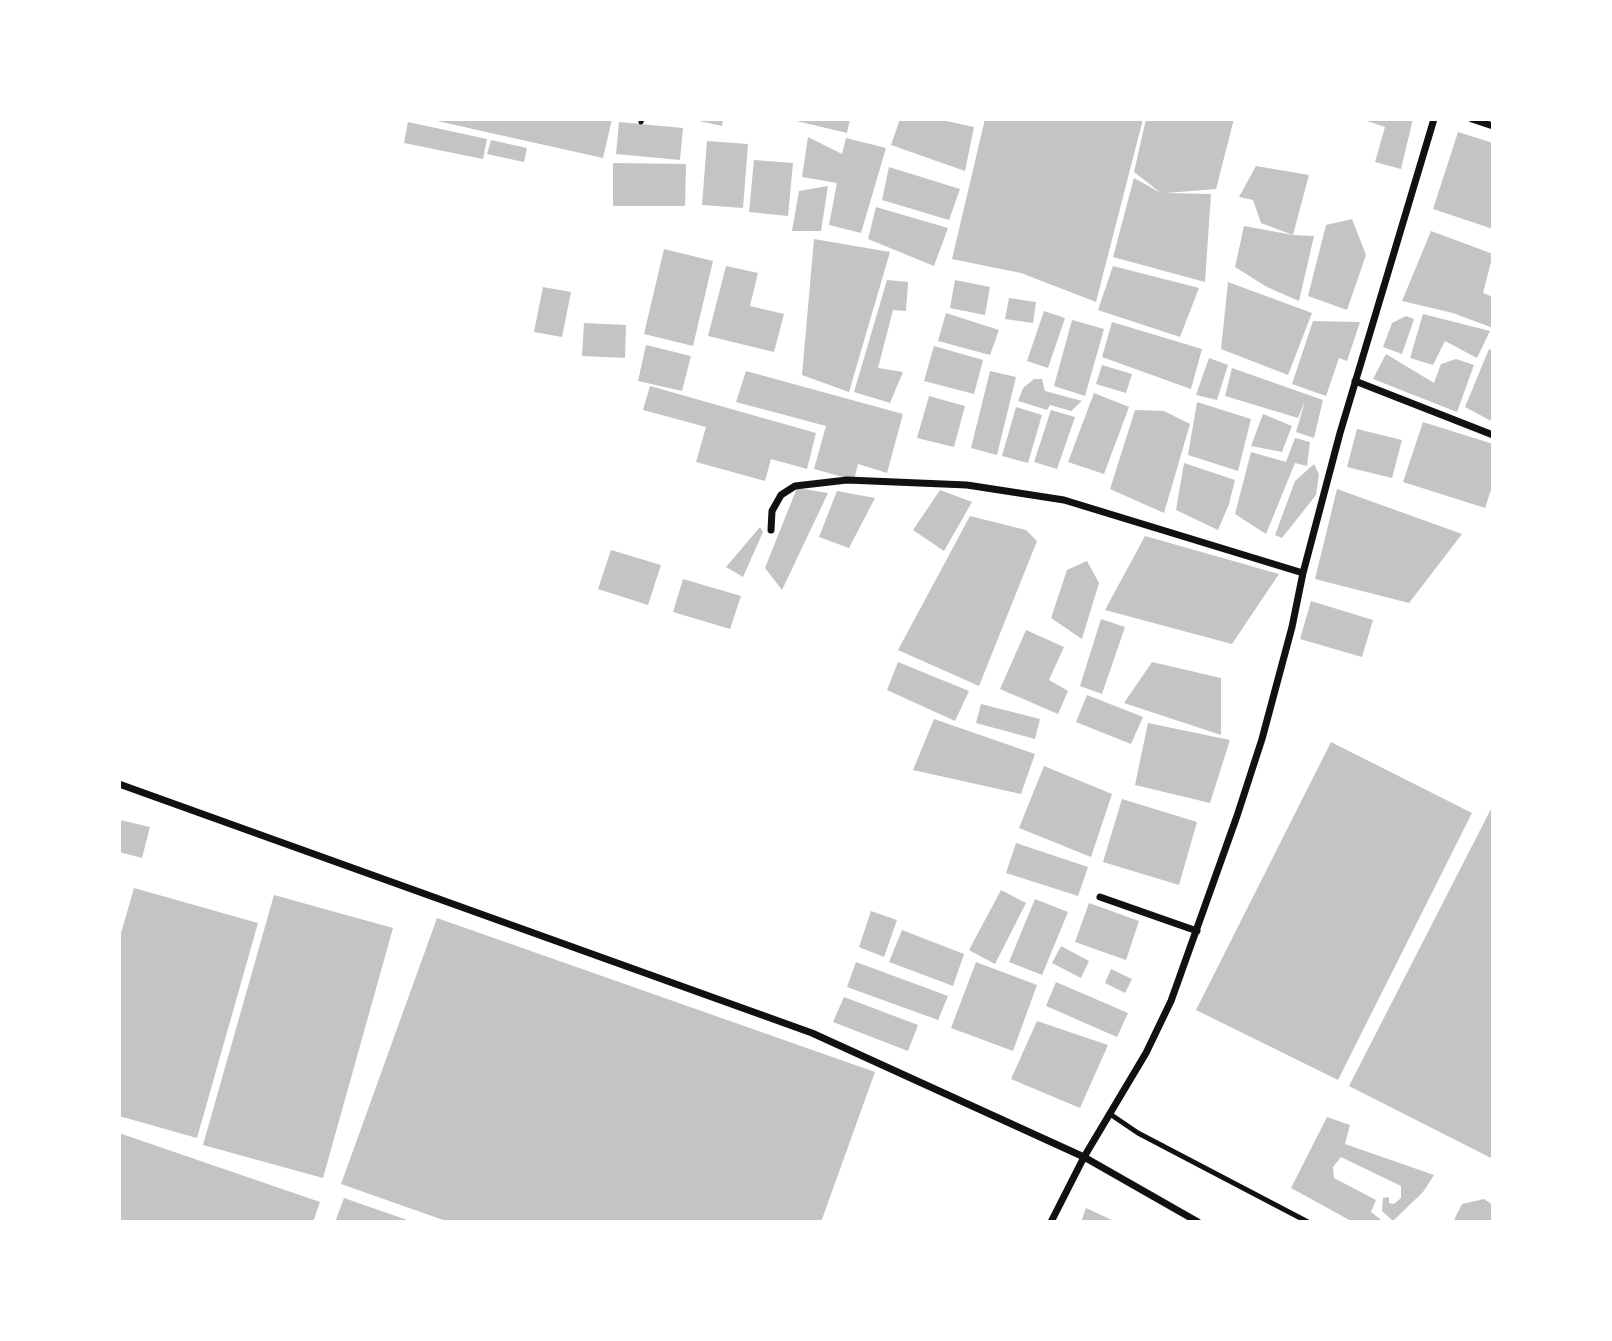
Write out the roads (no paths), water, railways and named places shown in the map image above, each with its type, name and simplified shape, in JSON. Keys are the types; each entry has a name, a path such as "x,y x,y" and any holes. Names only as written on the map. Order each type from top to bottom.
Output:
{"street":[{"path":"1051,1222 1084,1157 1146,1053 1171,1002 1197,930 1262,739 1355,381 1434,119"},
{"path":"1472,119 1493,126"},
{"path":"1355,381 1493,435"},
{"path":"771,530 772,511 781,495 795,486 847,481 967,485 1064,500 1303,573"},
{"path":"119,784 812,1033 1084,1157 1198,1222"},
{"path":"1100,897 1197,930"}],"lane":[{"path":"1110,1114 1138,1133 1308,1222"}]}
